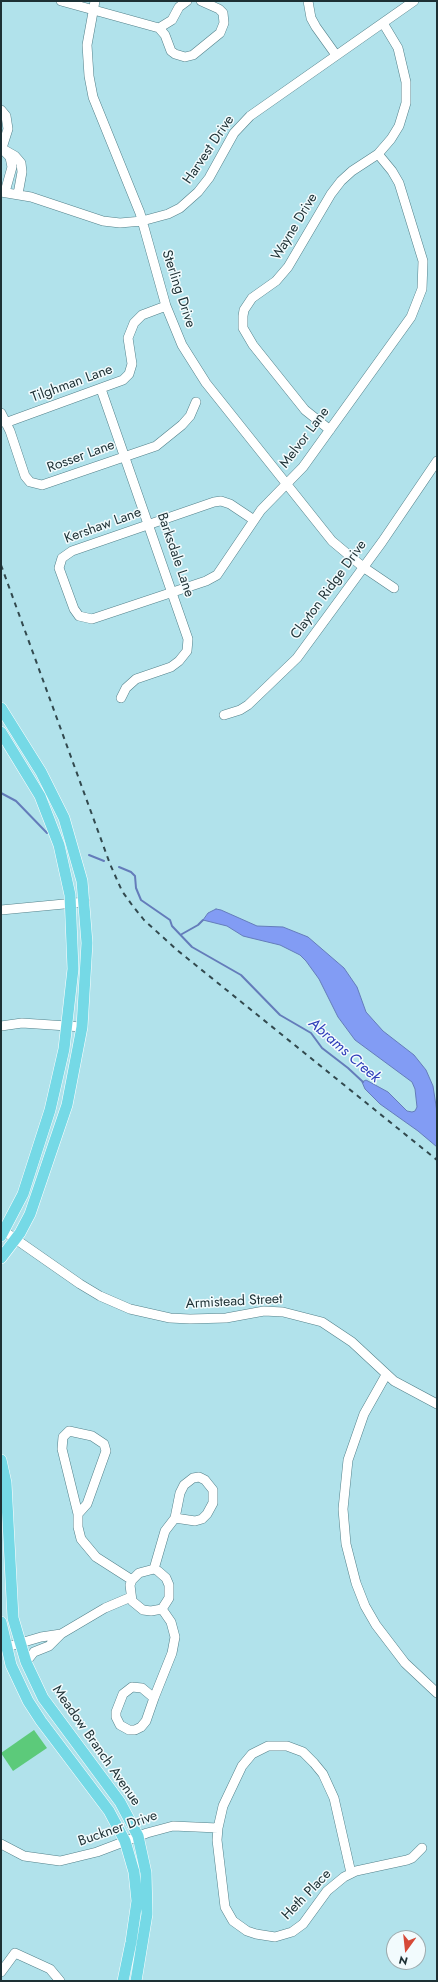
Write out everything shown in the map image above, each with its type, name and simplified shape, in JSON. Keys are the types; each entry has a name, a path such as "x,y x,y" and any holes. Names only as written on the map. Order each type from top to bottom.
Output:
{"main road":[{"path":"1,708 41,772 61,810 80,870 85,902 87,961 82,1027 73,1078 62,1122 30,1214 16,1239 1,1258"},
{"path":"1,732 35,788 52,823 62,858 70,904 73,969 68,1026 58,1082 23,1194 3,1233"},
{"name":"Meadow Branch Avenue","path":"1,1460 6,1483 13,1618 26,1662 43,1698 116,1797 138,1836 146,1873 146,1914 136,1981"},
{"name":"Meadow Branch Avenue","path":"1,1622 3,1649 28,1701 41,1721 109,1811 125,1841 134,1872 137,1901 123,1981"}],"street":[{"path":"61,1 159,28 165,35 171,51 181,56 193,55 220,33 224,23 224,18 219,9 201,1"},
{"name":"Sterling Drive","path":"96,1 89,28 87,60 94,97 129,183 142,221 166,306 182,345 193,365 219,400 286,485 332,540 363,566 394,588"},
{"path":"159,28 172,20 179,7 187,1"},
{"path":"308,1 311,18 336,55"},
{"name":"Harvest Drive","path":"3,192 18,194 103,221 120,223 142,221 168,214 190,200 209,178 226,145 244,122 336,55 414,1"},
{"name":"Wayne Drive","path":"330,430 306,410 253,345 243,328 243,316 244,310 252,298 276,281 288,267 331,194 341,181 352,171 378,154 391,139 399,126 404,111 407,94 405,77 398,48 383,23"},
{"path":"1,110 6,116 8,129 1,148"},
{"path":"1,148 10,157 12,167 3,192"},
{"path":"1,148 16,156 21,163 22,172 18,194"},
{"name":"Melvor Lane","path":"67,592 77,614 89,619 210,580 217,575 269,500 303,467 411,317 422,289 423,261 402,191 396,177 378,154"},
{"name":"Tilghman Lane","path":"5,423 118,384 129,374 133,358 129,335 136,320 142,315 166,306"},
{"name":"Barksdale Lane","path":"101,389 188,633 188,643 185,655 171,667 133,681 126,688 121,698"},
{"name":"Rosser Lane","path":"1,413 25,476 30,482 36,484 47,484 156,446 169,437 187,419 196,402"},
{"name":"Clayton Ridge Drive","path":"224,715 235,712 248,705 284,673 297,658 437,461"},
{"name":"Kershaw Lane","path":"67,592 61,578 59,565 66,554 217,501 230,504 254,520"},
{"path":"1,910 85,902"},
{"path":"1,1026 22,1023 82,1027"},
{"name":"Armistead Street","path":"3,1233 16,1239 80,1284 100,1296 130,1309 170,1318 190,1319 226,1318 264,1311 283,1312 311,1318 342,1334 386,1375 402,1386 437,1404"},
{"path":"386,1375 364,1414 348,1460 343,1509 346,1544 356,1583 365,1606 376,1625 405,1663 437,1693"},
{"path":"78,1514 87,1504 106,1451 104,1444 92,1436 69,1431 63,1437 62,1449 78,1514 78,1528 81,1539 96,1557 132,1580"},
{"path":"154,1569 165,1531 175,1518 180,1493 187,1481 199,1477 206,1480 213,1490 213,1503 207,1514 202,1520 195,1521 175,1518"},
{"path":"154,1569 162,1574 169,1585 169,1598 162,1609 151,1611 143,1610 137,1607 131,1597 130,1585 132,1580 144,1570 154,1569"},
{"path":"26,1662 34,1652 49,1646 61,1634 105,1608 131,1597"},
{"path":"154,1698 142,1688 132,1687 126,1690 119,1701 116,1712 116,1717 120,1726 129,1730 135,1730 141,1727 146,1721 172,1653 175,1636 171,1622 162,1609"},
{"path":"3,1649 41,1637 61,1634"},
{"path":"218,1828 223,1806 247,1759 260,1749 268,1746 287,1746 294,1748 303,1752 314,1763 330,1786 339,1816 351,1874"},
{"name":"Buckner Drive","path":"1,1844 24,1856 60,1861 97,1852 138,1836 173,1826 218,1828"},
{"name":"Heth Place","path":"218,1828 217,1840 225,1907 239,1926 256,1934 275,1936 284,1935 298,1929 327,1891 351,1874 407,1860 422,1848"},
{"path":"1,1972 15,1953 50,1969 60,1981"}],"green space":[{"path":"34,1730 47,1748 13,1771 1,1753"}],"water":[{"path":"216,909 257,926 283,927 308,937 344,968 357,987 366,1012 383,1031 414,1055 426,1070 433,1086 437,1112 437,1147 418,1131 380,1104 365,1089 362,1082 366,1080 388,1092 407,1111 415,1111 417,1107 415,1089 412,1082 355,1040 338,1017 319,979 306,961 300,955 280,945 243,936 227,926 203,920 208,913"}],"waterway":[{"name":"Abrams Creek","path":"1,793 16,801 47,833"},
{"name":"Abrams Creek","path":"89,855 104,861"},
{"name":"Abrams Creek","path":"119,867 131,872 135,876 136,888 141,900 170,920 172,926 192,947 241,975 280,1015 311,1033 322,1048 348,1068 363,1082"},
{"path":"182,934 198,925 203,920"}],"railway":[{"path":"1,565 110,864 122,891 132,905 144,920 177,950 437,1160"}]}
